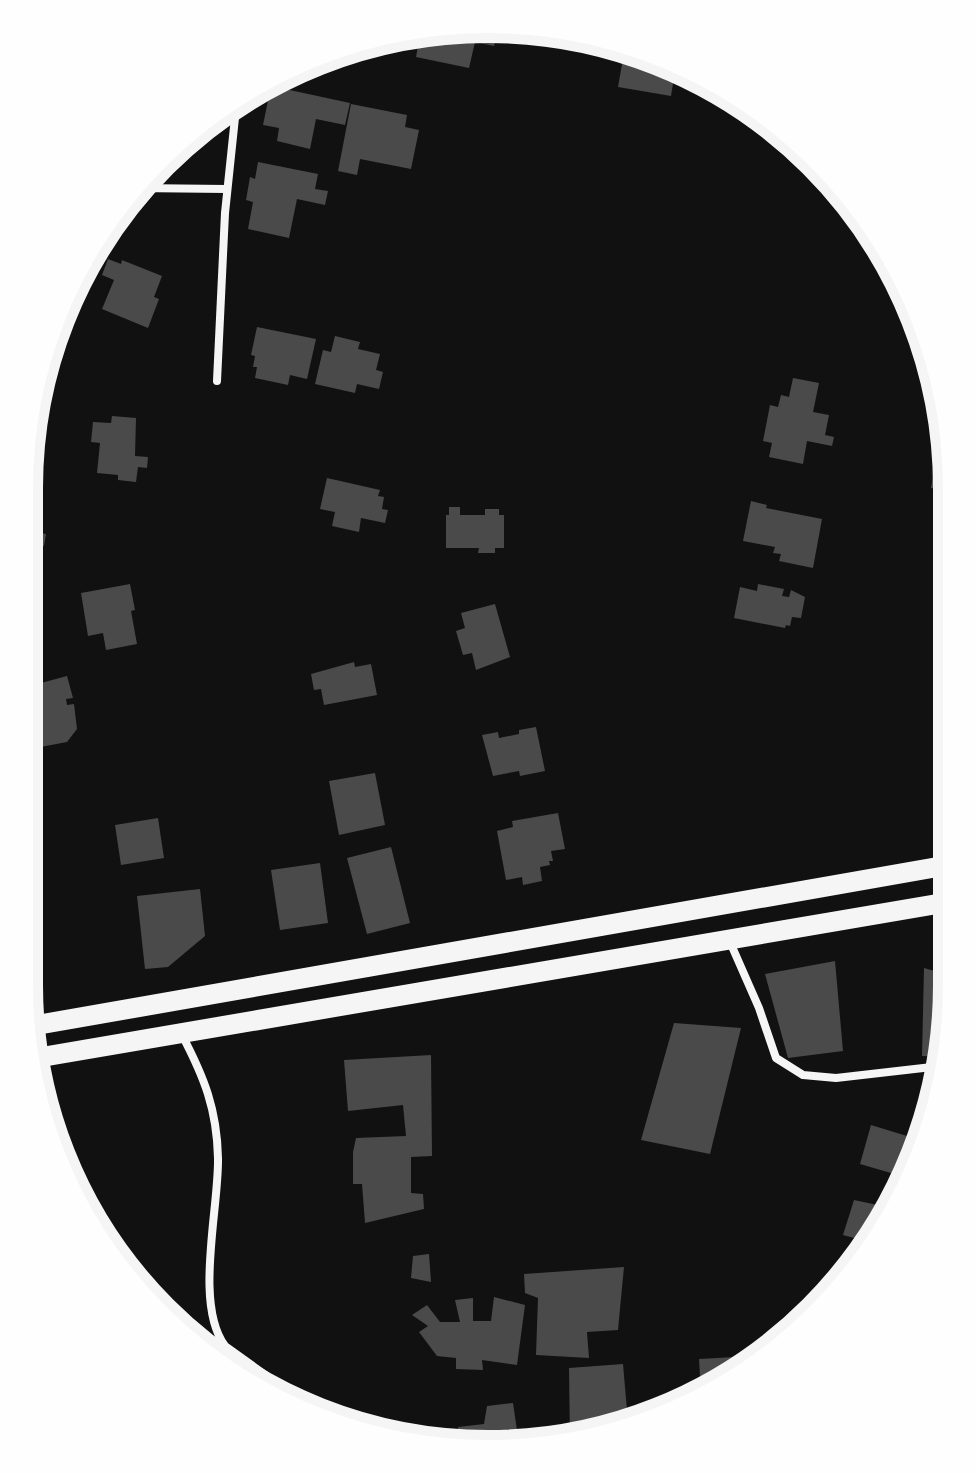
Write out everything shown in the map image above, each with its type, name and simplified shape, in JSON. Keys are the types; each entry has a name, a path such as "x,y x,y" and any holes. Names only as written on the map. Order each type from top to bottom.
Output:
{"main road":[{"path":"40,1024 938,867"},
{"path":"44,1057 938,904"}],"street":[{"path":"217,381 227,189 235,116"},
{"path":"153,188 227,189"},
{"path":"729,940 759,1008 776,1058 803,1075 836,1078 930,1067"},
{"path":"182,1035 202,1074 211,1099 215,1126 218,1160 210,1271 213,1322 225,1346 273,1380"}],"building":[{"path":"495,38 494,46 475,42 469,68 416,57 418,44"},
{"path":"623,59 674,78 671,96 618,87"},
{"path":"281,88 350,103 345,125 316,119 310,149 277,141 279,128 263,125 269,95"},
{"path":"351,104 407,115 405,127 419,130 411,169 360,159 357,175 338,171"},
{"path":"258,162 318,174 315,189 328,191 325,205 297,199 289,238 248,229 253,202 246,200 250,177 255,179"},
{"path":"108,259 121,264 122,260 162,276 154,297 159,299 148,328 102,309 114,280 102,275"},
{"path":"257,327 316,339 307,379 290,375 288,385 255,378 257,367 253,367 255,356 251,355"},
{"path":"335,336 360,342 358,349 380,354 376,370 383,372 379,389 357,384 355,393 315,384 323,350 331,352"},
{"path":"793,378 819,383 813,412 829,415 825,435 834,437 832,446 807,441 803,464 769,457 772,443 763,441 770,405 778,407 781,395 789,397"},
{"path":"112,416 136,418 135,456 148,457 147,468 138,467 136,482 118,480 118,475 97,473 100,443 91,442 93,422 111,423"},
{"path":"937,456 938,489 931,488"},
{"path":"327,478 380,490 378,496 384,497 382,509 388,510 385,523 361,518 359,532 332,526 335,512 320,509"},
{"path":"751,501 767,505 766,508 822,519 813,568 779,561 781,554 773,553 775,547 743,541"},
{"path":"449,507 460,507 460,515 485,515 485,509 499,509 499,515 504,515 504,548 495,548 495,553 478,553 479,548 446,548 446,515 449,515"},
{"path":"38,532 46,534 44,546 38,545"},
{"path":"130,584 137,644 106,650 103,633 88,636 81,593"},
{"path":"758,584 784,589 782,596 789,597 791,590 805,597 801,618 792,617 790,626 786,625 785,628 734,618 740,587 757,591"},
{"path":"495,604 510,657 476,670 472,653 463,655 456,631 465,628 461,613"},
{"path":"354,662 355,667 371,664 377,695 324,705 321,689 314,690 311,674"},
{"path":"67,676 73,698 66,699 67,705 74,704 77,729 67,742 38,747 38,684"},
{"path":"536,727 545,771 520,776 519,771 493,776 482,735 498,732 499,738"},
{"path":"375,773 385,825 339,835 329,781"},
{"path":"558,813 565,849 551,851 553,861 540,867 542,881 523,885 522,877 506,880 497,831 513,827 512,821"},
{"path":"158,818 164,858 121,865 115,825"},
{"path":"391,847 410,923 367,934 347,858"},
{"path":"320,863 328,923 280,930 271,870"},
{"path":"200,889 205,936 168,967 145,969 137,896"},
{"path":"835,961 843,1051 788,1058 765,974"},
{"path":"924,968 938,972 932,1056 922,1056"},
{"path":"674,1023 741,1028 710,1154 641,1140"},
{"path":"431,1055 432,1156 411,1157 411,1193 423,1194 424,1209 365,1223 362,1184 353,1184 356,1138 406,1136 403,1105 348,1111 344,1060"},
{"path":"871,1125 911,1137 896,1175 860,1164"},
{"path":"854,1200 880,1206 859,1239 843,1235"},
{"path":"429,1254 431,1282 411,1278 413,1256"},
{"path":"624,1267 618,1330 587,1332 589,1358 536,1355 538,1298 525,1293 524,1274"},
{"path":"494,1297 525,1305 517,1365 482,1360 483,1370 456,1369 456,1358 437,1356 419,1332 428,1326 412,1315 427,1305 440,1322 460,1322 455,1300 473,1298 473,1321 491,1321"},
{"path":"735,1357 735,1361 700,1382 699,1359"},
{"path":"623,1364 627,1413 570,1427 569,1368"},
{"path":"513,1403 518,1434 459,1434 458,1427 484,1424 487,1406"}]}
